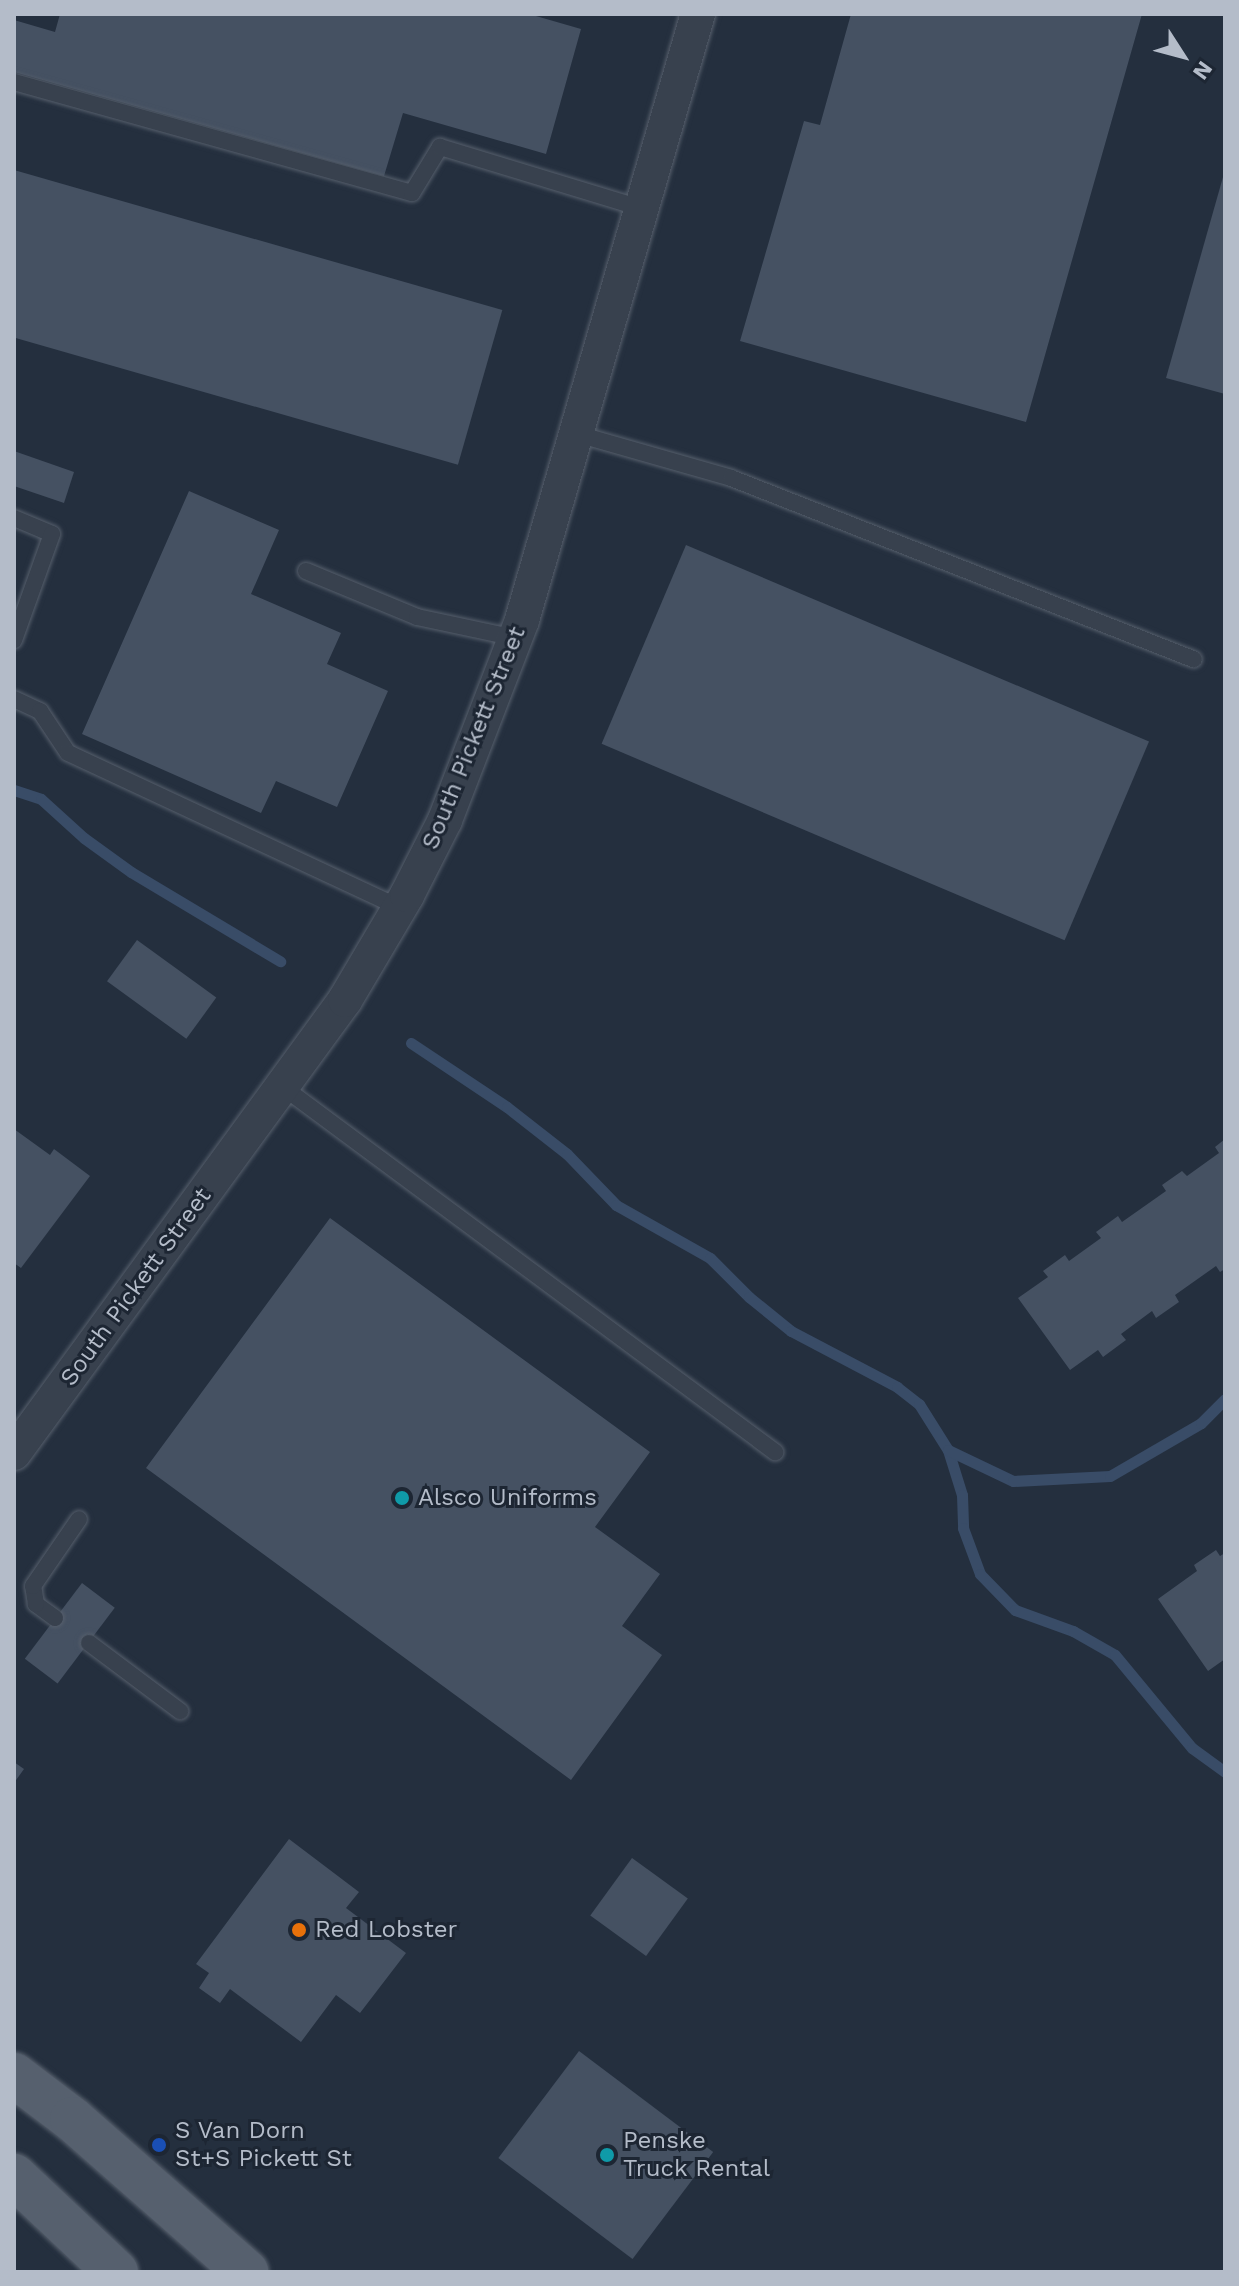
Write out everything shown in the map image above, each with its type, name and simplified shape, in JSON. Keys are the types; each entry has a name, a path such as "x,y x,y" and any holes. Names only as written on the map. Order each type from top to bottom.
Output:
{"main road":[{"path":"14,2075 72,2119 246,2272"},
{"path":"14,2176 116,2272"}],"street":[{"name":"South Pickett Street","path":"14,1453 345,1000 400,908 461,783 516,638 698,14"}],"lane":[{"path":"14,82 412,193 440,147 641,208"},
{"path":"577,434 731,478 1194,659"},
{"path":"14,518 52,534 14,640"},
{"path":"306,571 417,617 516,638"},
{"path":"14,699 40,711 68,753 400,908"},
{"path":"283,1087 775,1452"},
{"path":"55,1618 36,1604 33,1586 79,1519"},
{"path":"89,1643 180,1711"}],"building":[{"path":"60,14 529,14 581,29 546,154 403,113 384,176 14,72 14,20 55,32"},
{"path":"851,14 1142,14 1026,422 740,341 804,121 820,125"},
{"path":"14,170 502,310 458,465 14,337"},
{"path":"1225,170 1225,394 1166,378"},
{"path":"14,451 74,472 64,503 14,486"},
{"path":"189,491 279,530 251,594 341,633 327,664 388,691 337,807 276,781 261,813 82,734"},
{"path":"686,545 1149,742 1065,940 602,744"},
{"path":"137,940 216,998 186,1039 107,981"},
{"path":"14,1129 50,1155 54,1149 90,1176 21,1268 14,1263"},
{"path":"1225,1139 1225,1269 1220,1272 1216,1266 1175,1295 1179,1302 1156,1318 1152,1311 1121,1334 1126,1340 1103,1357 1098,1350 1070,1370 1018,1298 1048,1277 1043,1271 1065,1255 1069,1261 1101,1238 1096,1232 1118,1216 1122,1222 1166,1191 1162,1185 1182,1171 1187,1176 1219,1153 1215,1147"},
{"name":"Alsco Uniforms","path":"330,1218 650,1452 595,1527 660,1574 622,1626 662,1655 571,1780 146,1468"},
{"path":"1216,1550 1220,1556 1225,1553 1225,1659 1208,1671 1158,1599 1197,1571 1194,1565"},
{"path":"82,1583 115,1608 58,1684 25,1659"},
{"path":"14,1762 24,1769 14,1783"},
{"name":"Red Lobster","path":"289,1839 359,1892 346,1908 406,1953 360,2013 336,1995 301,2042 230,1989 220,2003 199,1988 209,1973 196,1964"},
{"path":"632,1858 688,1899 646,1956 590,1915"},
{"name":"Penske Truck Rental","path":"579,2051 713,2152 633,2259 498,2158"}],"waterway":[{"path":"14,790 41,799 84,838 131,872 280,961"},
{"path":"411,1043 507,1107 567,1154 616,1205 710,1258 749,1297 791,1331 897,1387 919,1404 948,1450 962,1495 963,1528 980,1574 1015,1610 1073,1631 1115,1655 1192,1748 1225,1772"},
{"path":"948,1450 1013,1481 1110,1476 1201,1423 1225,1399"}],"place":[{"name":"Alsco Uniforms","path":"402,1498"},
{"name":"Red Lobster","path":"299,1930"},
{"name":"S Van Dorn St+S Pickett St","path":"159,2145"},
{"name":"Penske Truck Rental","path":"607,2155"}]}
